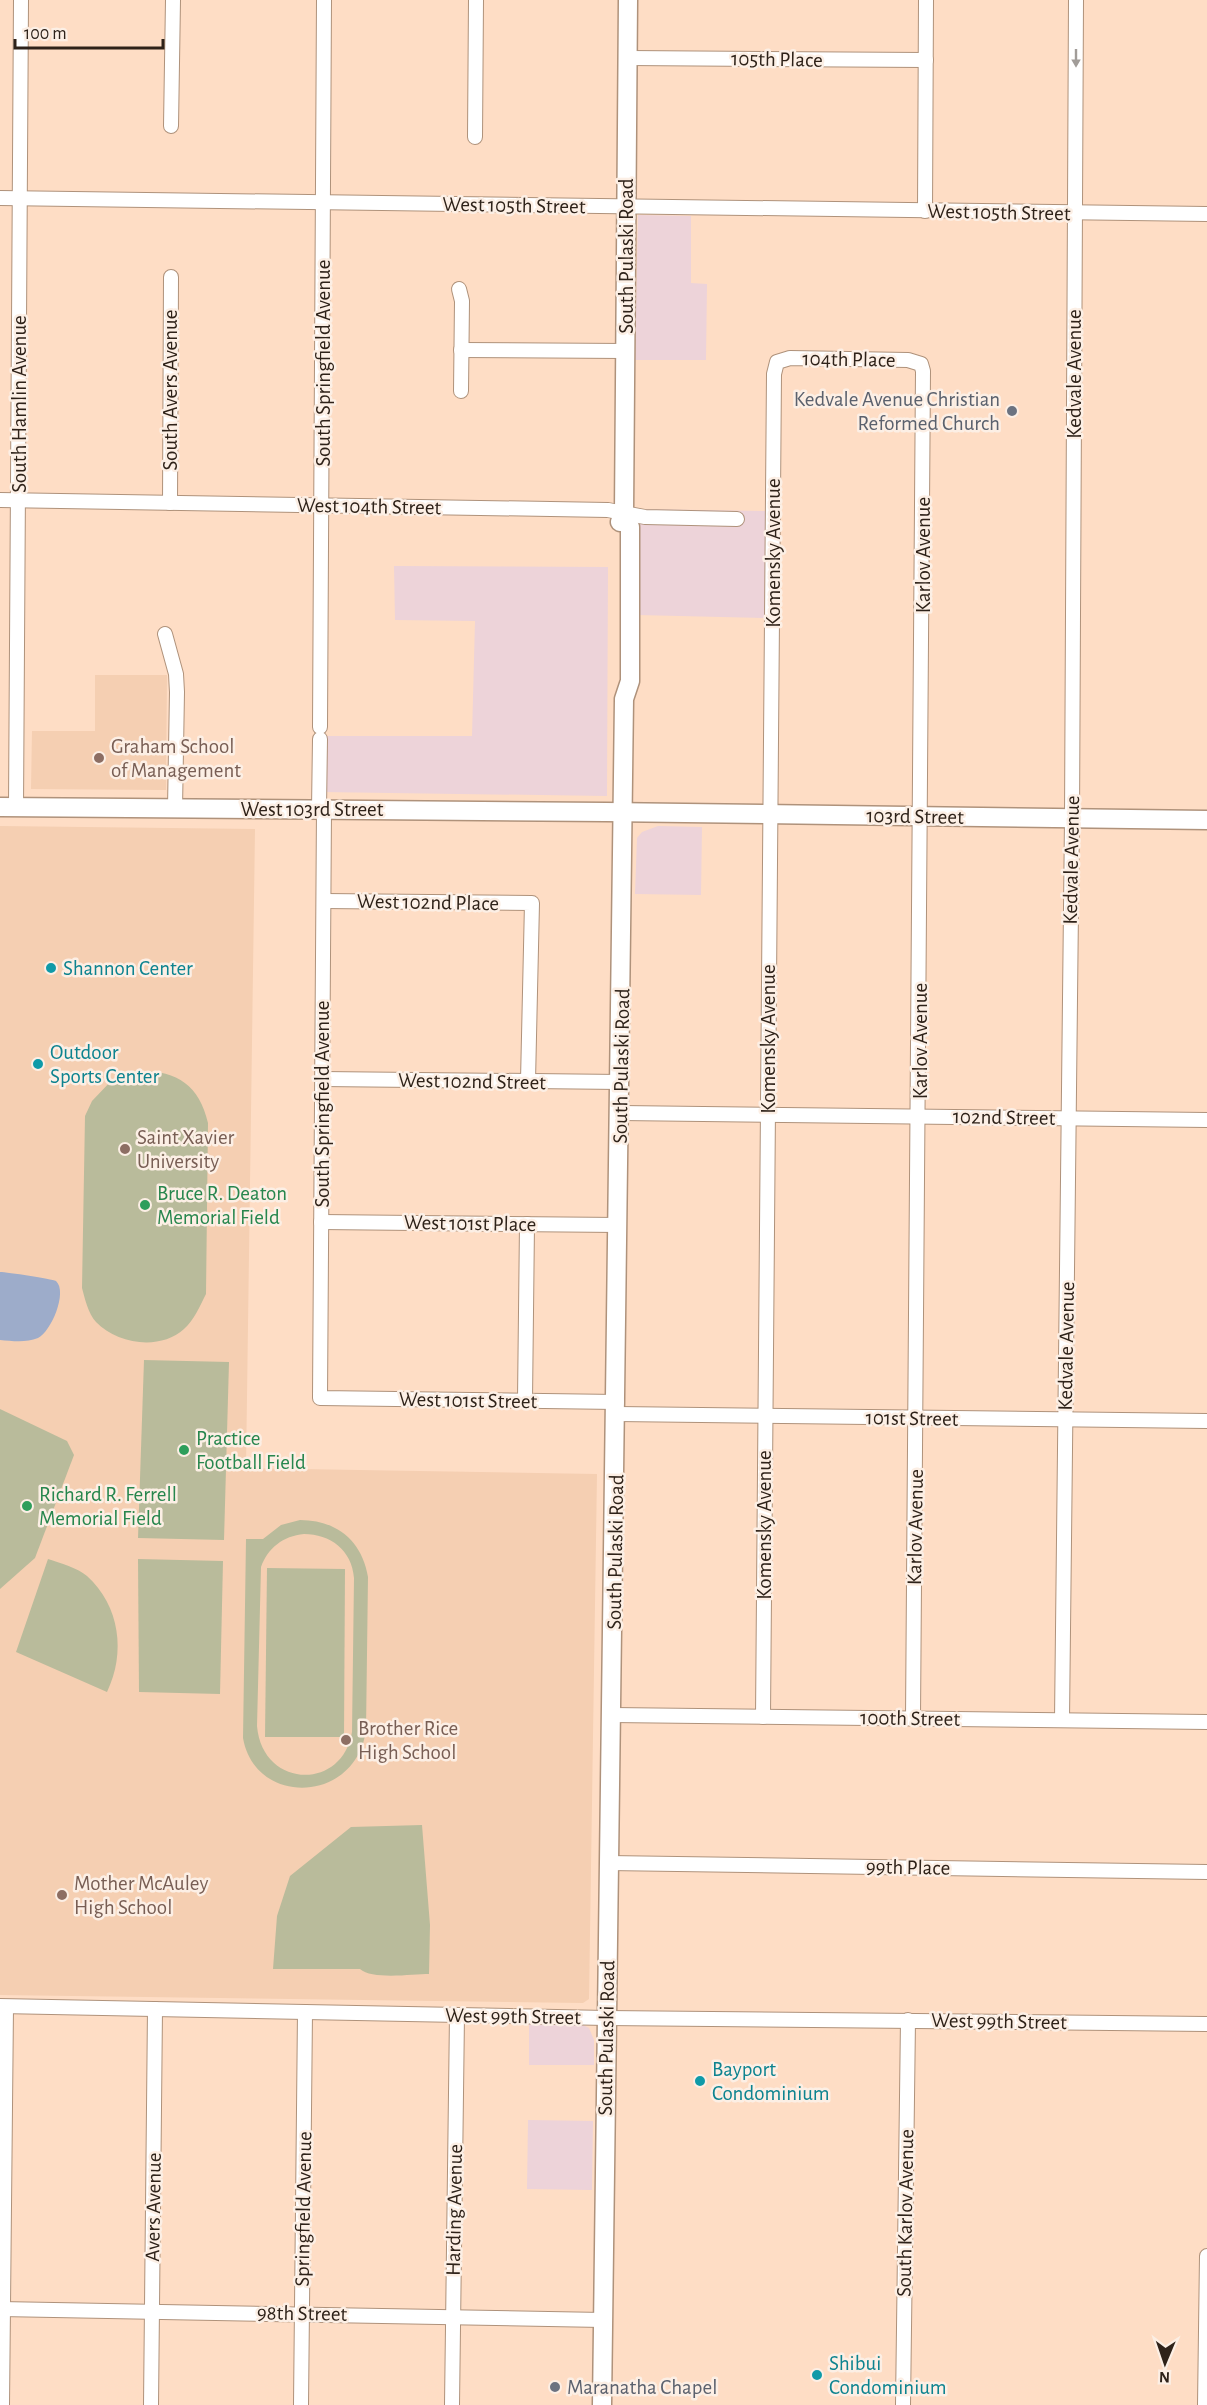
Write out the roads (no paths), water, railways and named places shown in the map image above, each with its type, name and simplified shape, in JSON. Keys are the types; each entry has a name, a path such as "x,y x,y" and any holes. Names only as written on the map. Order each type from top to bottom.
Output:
{"main road":[{"name":"South Pulaski Road","path":"602,2405 608,1863 621,1113 624,699 630,681 630,526 624,513 628,0"},
{"name":"West 103rd Street","path":"8,807 624,812"},
{"name":"103rd Street","path":"624,812 1207,820"}],"street":[{"name":"South Hamlin Avenue","path":"8,807 18,501 21,0"},
{"path":"171,126 173,0"},
{"name":"South Springfield Avenue","path":"320,1398 324,901 320,733 324,0"},
{"path":"475,137 476,0"},
{"path":"925,211 926,0"},
{"name":"Kedvale Avenue","path":"1062,1720 1072,819 1076,0"},
{"name":"105th Place","path":"628,58 926,60"},
{"name":"West 105th Street","path":"0,198 1207,214"},
{"name":"South Avers Avenue","path":"170,503 171,277"},
{"path":"459,289 462,301 461,391"},
{"path":"461,350 625,351"},
{"name":"104th Place","path":"777,362 790,358 896,360 915,361 921,364"},
{"name":"Komensky Avenue","path":"763,1717 774,374 777,362"},
{"name":"Karlov Avenue","path":"913,1718 924,377 921,364"},
{"name":"West 104th Street","path":"0,500 608,510 645,517 737,519"},
{"path":"165,634 176,674 175,808"},
{"name":"West 102nd Place","path":"324,901 532,903 528,1082"},
{"name":"West 102nd Street","path":"322,1079 621,1082"},
{"name":"102nd Street","path":"621,1113 1207,1120"},
{"name":"West 101st Place","path":"321,1222 619,1225"},
{"path":"525,1400 527,1224"},
{"name":"West 101st Street","path":"320,1398 525,1400 617,1408"},
{"name":"101st Street","path":"617,1408 765,1416 1207,1421"},
{"name":"100th Street","path":"612,1715 1207,1722"},
{"name":"99th Place","path":"608,1863 1207,1872"},
{"path":"2,2405 3,2007"},
{"name":"West 99th Street","path":"3,2007 606,2018 1207,2024"},
{"name":"Avers Avenue","path":"151,2405 155,2009"},
{"name":"Springfield Avenue","path":"301,2405 305,2012"},
{"name":"Harding Avenue","path":"452,2405 457,2015"},
{"name":"South Karlov Avenue","path":"903,2405 908,2020"},
{"path":"1205,2405 1207,2256"},
{"name":"98th Street","path":"1,2309 603,2320"}],"water":[{"path":"0,1272 53,1280 59,1286 59,1302 53,1320 38,1338 24,1341 0,1340"}],"place":[{"name":"Kedvale Avenue Christian Reformed Church","path":"1012,411"},
{"name":"Graham School of Management","path":"99,758"},
{"name":"Shannon Center","path":"51,968"},
{"name":"Outdoor Sports Center","path":"38,1064"},
{"name":"Saint Xavier University","path":"125,1149"},
{"name":"Bruce R. Deaton Memorial Field","path":"145,1205"},
{"name":"Practice Football Field","path":"184,1450"},
{"name":"Richard R. Ferrell Memorial Field","path":"27,1506"},
{"name":"Brother Rice High School","path":"346,1740"},
{"name":"Mother McAuley High School","path":"62,1895"},
{"name":"Bayport Condominium","path":"700,2081"},
{"name":"Shibui Condominium","path":"817,2375"},
{"name":"Maranatha Chapel","path":"555,2387"}]}
